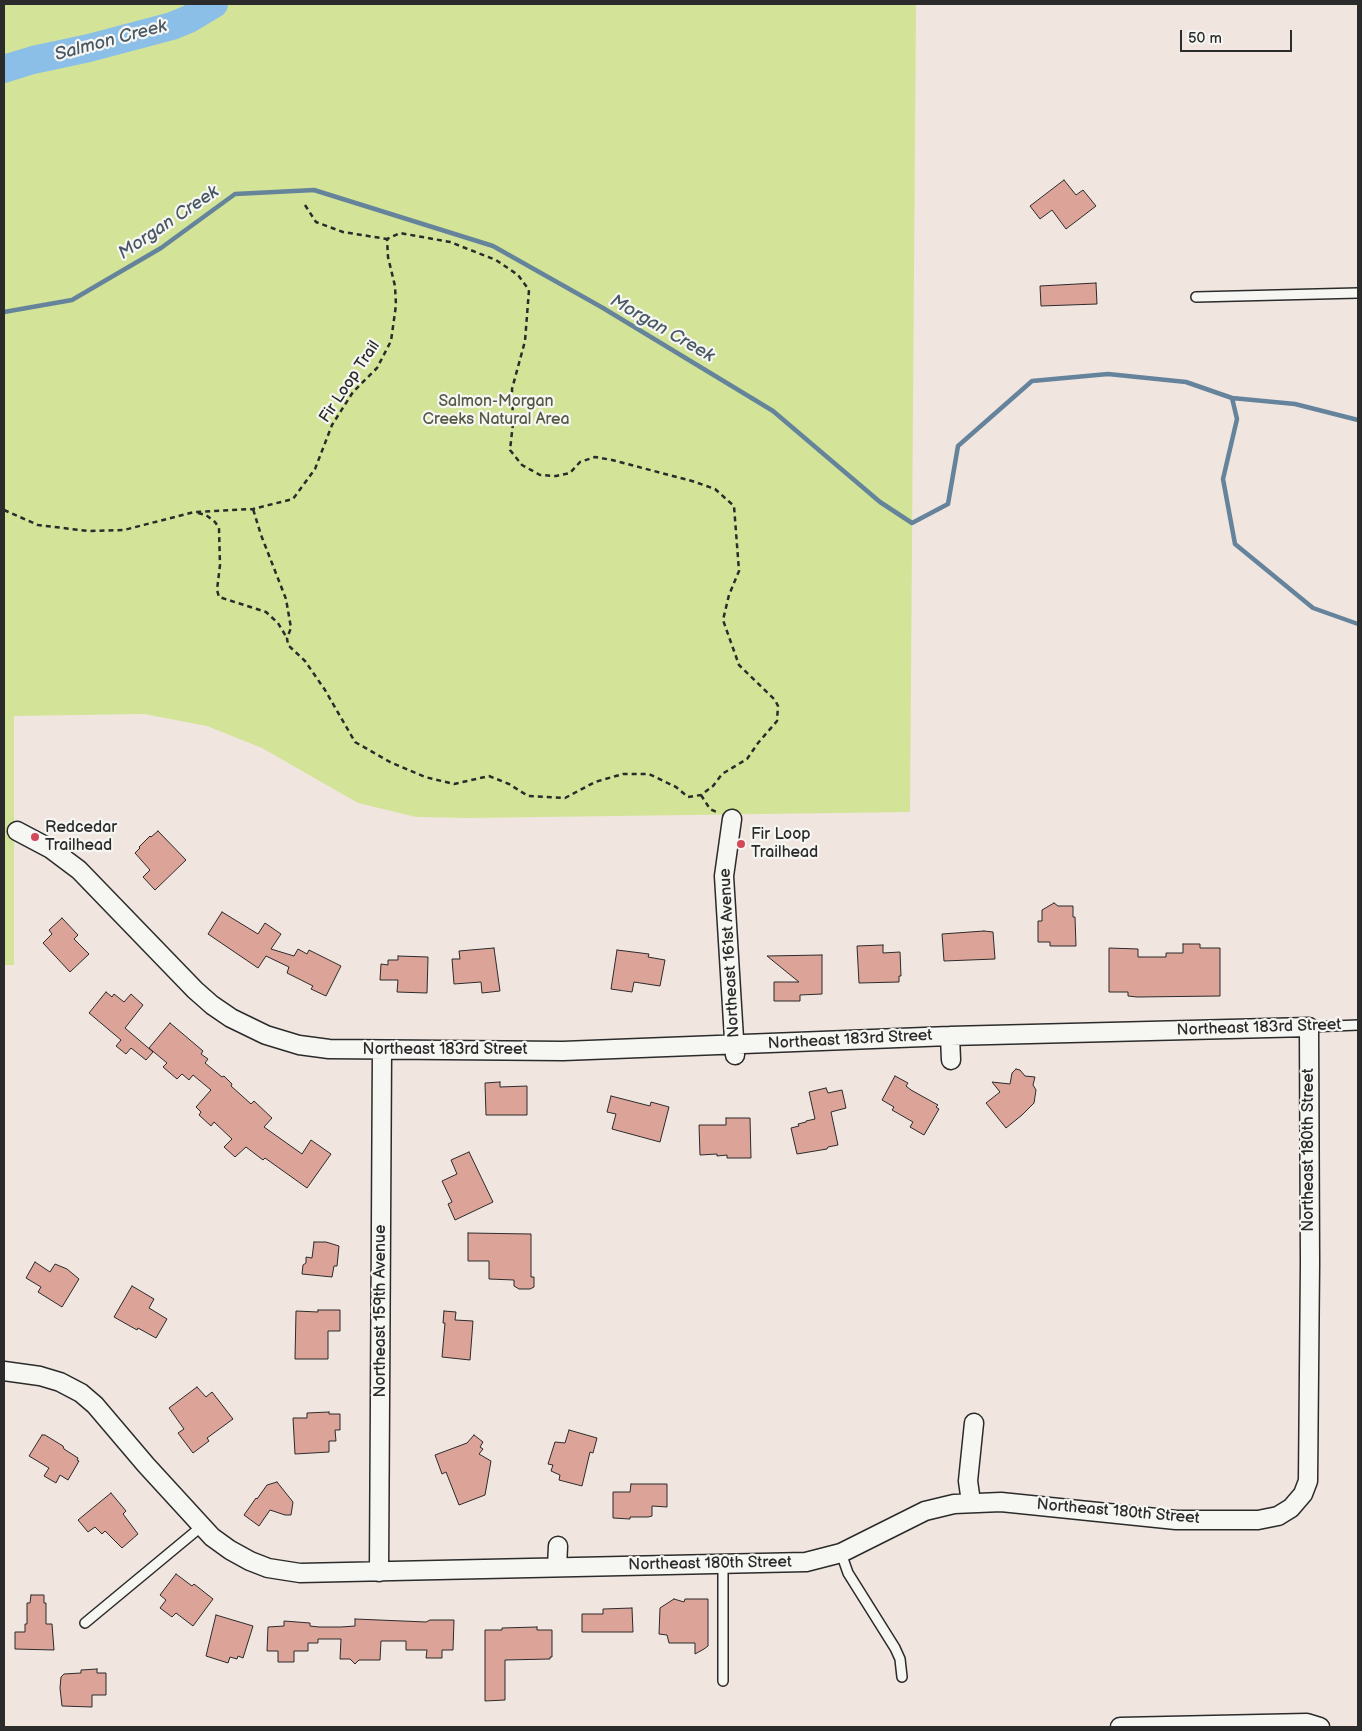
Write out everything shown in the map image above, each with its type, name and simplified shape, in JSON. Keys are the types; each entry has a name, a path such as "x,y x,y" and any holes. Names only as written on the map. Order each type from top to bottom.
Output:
{"street":[{"name":"Northeast 161st Avenue","path":"732,819 724,876 735,1051"},
{"name":"Northeast 183rd Street","path":"17,832 51,849 79,870 195,990 231,1018 266,1034 299,1044 329,1049 735,1051 950,1036 1309,1027"},
{"name":"Northeast 180th Street","path":"4,1371 40,1376 60,1382 81,1392 95,1405 146,1465 212,1537 250,1561 268,1568 300,1573 806,1562 841,1553 924,1511 971,1502 1001,1502 1168,1520 1258,1520 1278,1516 1290,1508 1303,1494 1308,1481 1310,1263 1309,1027"},
{"name":"Northeast 183rd Street","path":"950,1036 951,1060"},
{"name":"Northeast 159th Avenue","path":"379,1572 382,1050"},
{"path":"971,1502 968,1481 974,1423"},
{"path":"557,1567 558,1546"},
{"path":"1120,1727 1307,1723 1320,1727"}],"lane":[{"path":"1196,297 1358,293"},
{"name":"Northeast 183rd Street","path":"1309,1027 1358,1025"},
{"path":"85,1623 202,1526"},
{"path":"841,1553 848,1573 900,1658 902,1676"},
{"path":"723,1564 723,1681"}],"path":[{"path":"194,512 206,516 215,522 219,528 220,565 216,590 219,597 266,612 278,623 287,638 288,645 305,661 325,690 355,742 390,762 425,778 454,784 489,776 509,784 528,796 564,798 596,782 623,774 649,774 676,787 688,797 701,796 713,786 722,774 746,759 777,721 778,706 775,700 738,665 724,620 729,595 738,571 734,506 714,489 692,481 612,460 595,457 580,462 570,473 556,476 540,475 522,465 510,450 513,423 512,389 525,341 529,290 518,275 496,260 450,242 400,233 387,239 343,232 316,222 305,205"},
{"name":"Fir Loop Trail","path":"4,510 38,525 88,531 124,530 194,512 253,509 294,499 315,470 332,425 354,392 377,368 390,341 396,305 395,286 388,257 387,239"},
{"path":"253,509 286,599 291,628 287,638"},
{"path":"701,796 710,809 732,819"}],"green space":[{"name":"Salmon-Morgan Creeks Natural Area","path":"4,4 916,4 910,812 469,818 416,817 358,803 262,748 207,726 144,714 14,716 14,965 4,965"}],"building":[{"path":"1064,180 1076,195 1083,190 1096,206 1066,229 1052,210 1040,219 1030,206"},
{"path":"1096,283 1097,304 1041,306 1040,286"},
{"path":"158,831 186,860 155,890 143,877 150,870 135,853 150,836"},
{"path":"1054,903 1058,906 1073,906 1076,946 1050,946 1050,942 1038,942 1038,921 1042,921 1042,910"},
{"path":"222,912 258,934 265,923 281,934 271,949 294,956 298,949 307,954 309,950 341,966 326,996 311,989 313,986 287,973 289,967 266,956 258,968 208,934"},
{"path":"62,918 78,935 74,939 89,954 70,972 43,943 52,934 49,930"},
{"path":"993,932 995,959 944,961 942,934"},
{"path":"1183,944 1200,944 1200,948 1220,948 1220,996 1137,997 1128,996 1128,992 1109,992 1109,948 1138,949 1138,957 1166,957 1166,953 1183,953"},
{"path":"883,945 883,953 900,952 901,976 899,976 899,982 859,983 857,946"},
{"path":"494,948 500,991 482,993 481,982 454,984 452,959 460,959 459,951"},
{"path":"617,950 649,954 648,957 665,960 660,986 634,982 632,992 611,989"},
{"path":"822,955 822,994 800,995 800,1001 774,1001 774,982 799,982 767,956"},
{"path":"398,956 428,957 427,993 397,992 398,980 380,980 381,964 388,965 388,960 398,960"},
{"path":"106,992 112,997 114,994 124,1002 131,994 143,1005 125,1028 153,1052 146,1060 131,1048 126,1054 116,1046 121,1040 89,1013"},
{"path":"170,1023 203,1051 201,1054 208,1059 205,1063 222,1077 224,1076 232,1084 231,1086 251,1104 254,1101 272,1118 264,1127 302,1154 311,1140 331,1154 307,1188 246,1147 235,1157 224,1147 232,1139 214,1122 211,1126 199,1115 201,1112 196,1107 211,1090 193,1075 189,1080 182,1074 177,1079 163,1067 167,1063 149,1048"},
{"path":"1016,1069 1020,1070 1025,1076 1035,1077 1033,1085 1036,1090 1034,1103 1006,1128 986,1103 1000,1092 992,1082 1010,1084 1012,1073"},
{"path":"895,1076 908,1083 906,1086 911,1090 938,1105 936,1107 939,1109 924,1135 910,1127 913,1122 892,1110 894,1107 882,1100"},
{"path":"500,1082 500,1087 527,1086 527,1115 486,1115 485,1083"},
{"path":"826,1088 828,1093 842,1090 846,1108 831,1112 838,1145 828,1147 827,1149 797,1154 791,1128 815,1119 809,1092"},
{"path":"611,1096 650,1106 651,1102 669,1107 660,1142 612,1129 616,1114 607,1112"},
{"path":"726,1118 750,1118 751,1158 727,1158 727,1155 717,1156 717,1154 700,1155 699,1125 726,1125"},
{"path":"469,1152 493,1202 455,1220 448,1204 452,1202 442,1181 457,1174 451,1160"},
{"path":"468,1233 531,1234 531,1277 534,1277 534,1287 519,1289 514,1286 514,1280 489,1279 489,1261 468,1261"},
{"path":"314,1242 326,1242 339,1246 337,1266 334,1266 332,1277 302,1274 306,1257 312,1258"},
{"path":"35,1262 50,1272 55,1264 67,1269 79,1279 62,1307 38,1292 41,1287 26,1278"},
{"path":"132,1286 154,1299 149,1308 167,1319 156,1338 114,1317"},
{"path":"318,1310 340,1310 340,1331 328,1331 328,1359 295,1359 296,1311 318,1312"},
{"path":"444,1311 456,1312 455,1320 473,1321 470,1360 442,1357 445,1323 443,1323"},
{"path":"197,1387 206,1397 212,1392 233,1419 207,1438 209,1441 193,1453 178,1433 184,1429 169,1408"},
{"path":"329,1412 329,1414 340,1414 340,1430 335,1430 336,1441 329,1441 329,1452 295,1454 293,1418 307,1418 307,1413"},
{"path":"569,1430 597,1438 593,1453 590,1452 582,1486 559,1480 560,1475 551,1471 553,1465 548,1464 555,1442 565,1443"},
{"path":"42,1435 63,1446 64,1449 78,1458 77,1460 79,1461 68,1480 60,1475 56,1483 44,1476 49,1468 29,1456"},
{"path":"474,1435 483,1442 480,1447 483,1449 479,1454 491,1461 485,1495 459,1505 446,1472 442,1474 435,1455 467,1443"},
{"path":"277,1482 293,1502 291,1515 270,1510 259,1526 244,1515 267,1485"},
{"path":"631,1484 667,1484 667,1507 652,1506 652,1516 648,1517 613,1518 613,1492 630,1492"},
{"path":"111,1493 126,1511 123,1514 138,1534 122,1548 105,1531 102,1534 95,1527 88,1532 78,1520"},
{"path":"176,1574 192,1586 194,1584 213,1599 193,1626 176,1613 172,1617 160,1608 166,1600 160,1595"},
{"path":"31,1595 44,1595 46,1624 52,1624 54,1650 15,1649 15,1632 25,1632 27,1603 30,1603"},
{"path":"674,1599 684,1602 685,1599 708,1599 708,1646 695,1654 695,1643 669,1643 667,1635 659,1634 660,1608"},
{"path":"632,1608 633,1632 582,1632 582,1614 603,1614 603,1609"},
{"path":"216,1615 253,1626 243,1658 238,1656 237,1659 230,1657 228,1663 206,1656"},
{"path":"355,1619 426,1622 430,1620 454,1620 453,1650 442,1650 442,1658 426,1658 427,1650 406,1650 406,1641 381,1641 380,1660 359,1660 355,1664 350,1659 340,1659 341,1639 318,1639 318,1643 308,1643 308,1651 294,1651 294,1662 278,1662 278,1651 267,1651 268,1627 284,1626 284,1621 310,1623 310,1626 319,1627 341,1627 355,1626"},
{"path":"537,1627 537,1630 552,1630 552,1657 550,1659 505,1660 505,1700 485,1701 485,1630"},
{"path":"97,1669 97,1673 106,1673 106,1695 92,1695 92,1707 62,1706 61,1677 64,1674 81,1673 81,1670"}],"waterway":[{"name":"Salmon Creek","path":"4,69 33,60 89,48 172,26 189,19 214,4"},
{"name":"Morgan Creek","path":"4,312 72,300 161,248 235,194 314,190 493,246 603,308 773,411 880,502 912,523 948,504 958,446 1032,381 1108,374 1186,382 1232,398 1237,419 1223,479 1235,544 1313,608 1358,624"},
{"name":"Morgan Creek","path":"1232,398 1295,404 1358,420"}],"place":[{"name":"Redcedar Trailhead","path":"35,837"},
{"name":"Fir Loop Trailhead","path":"741,844"}]}
